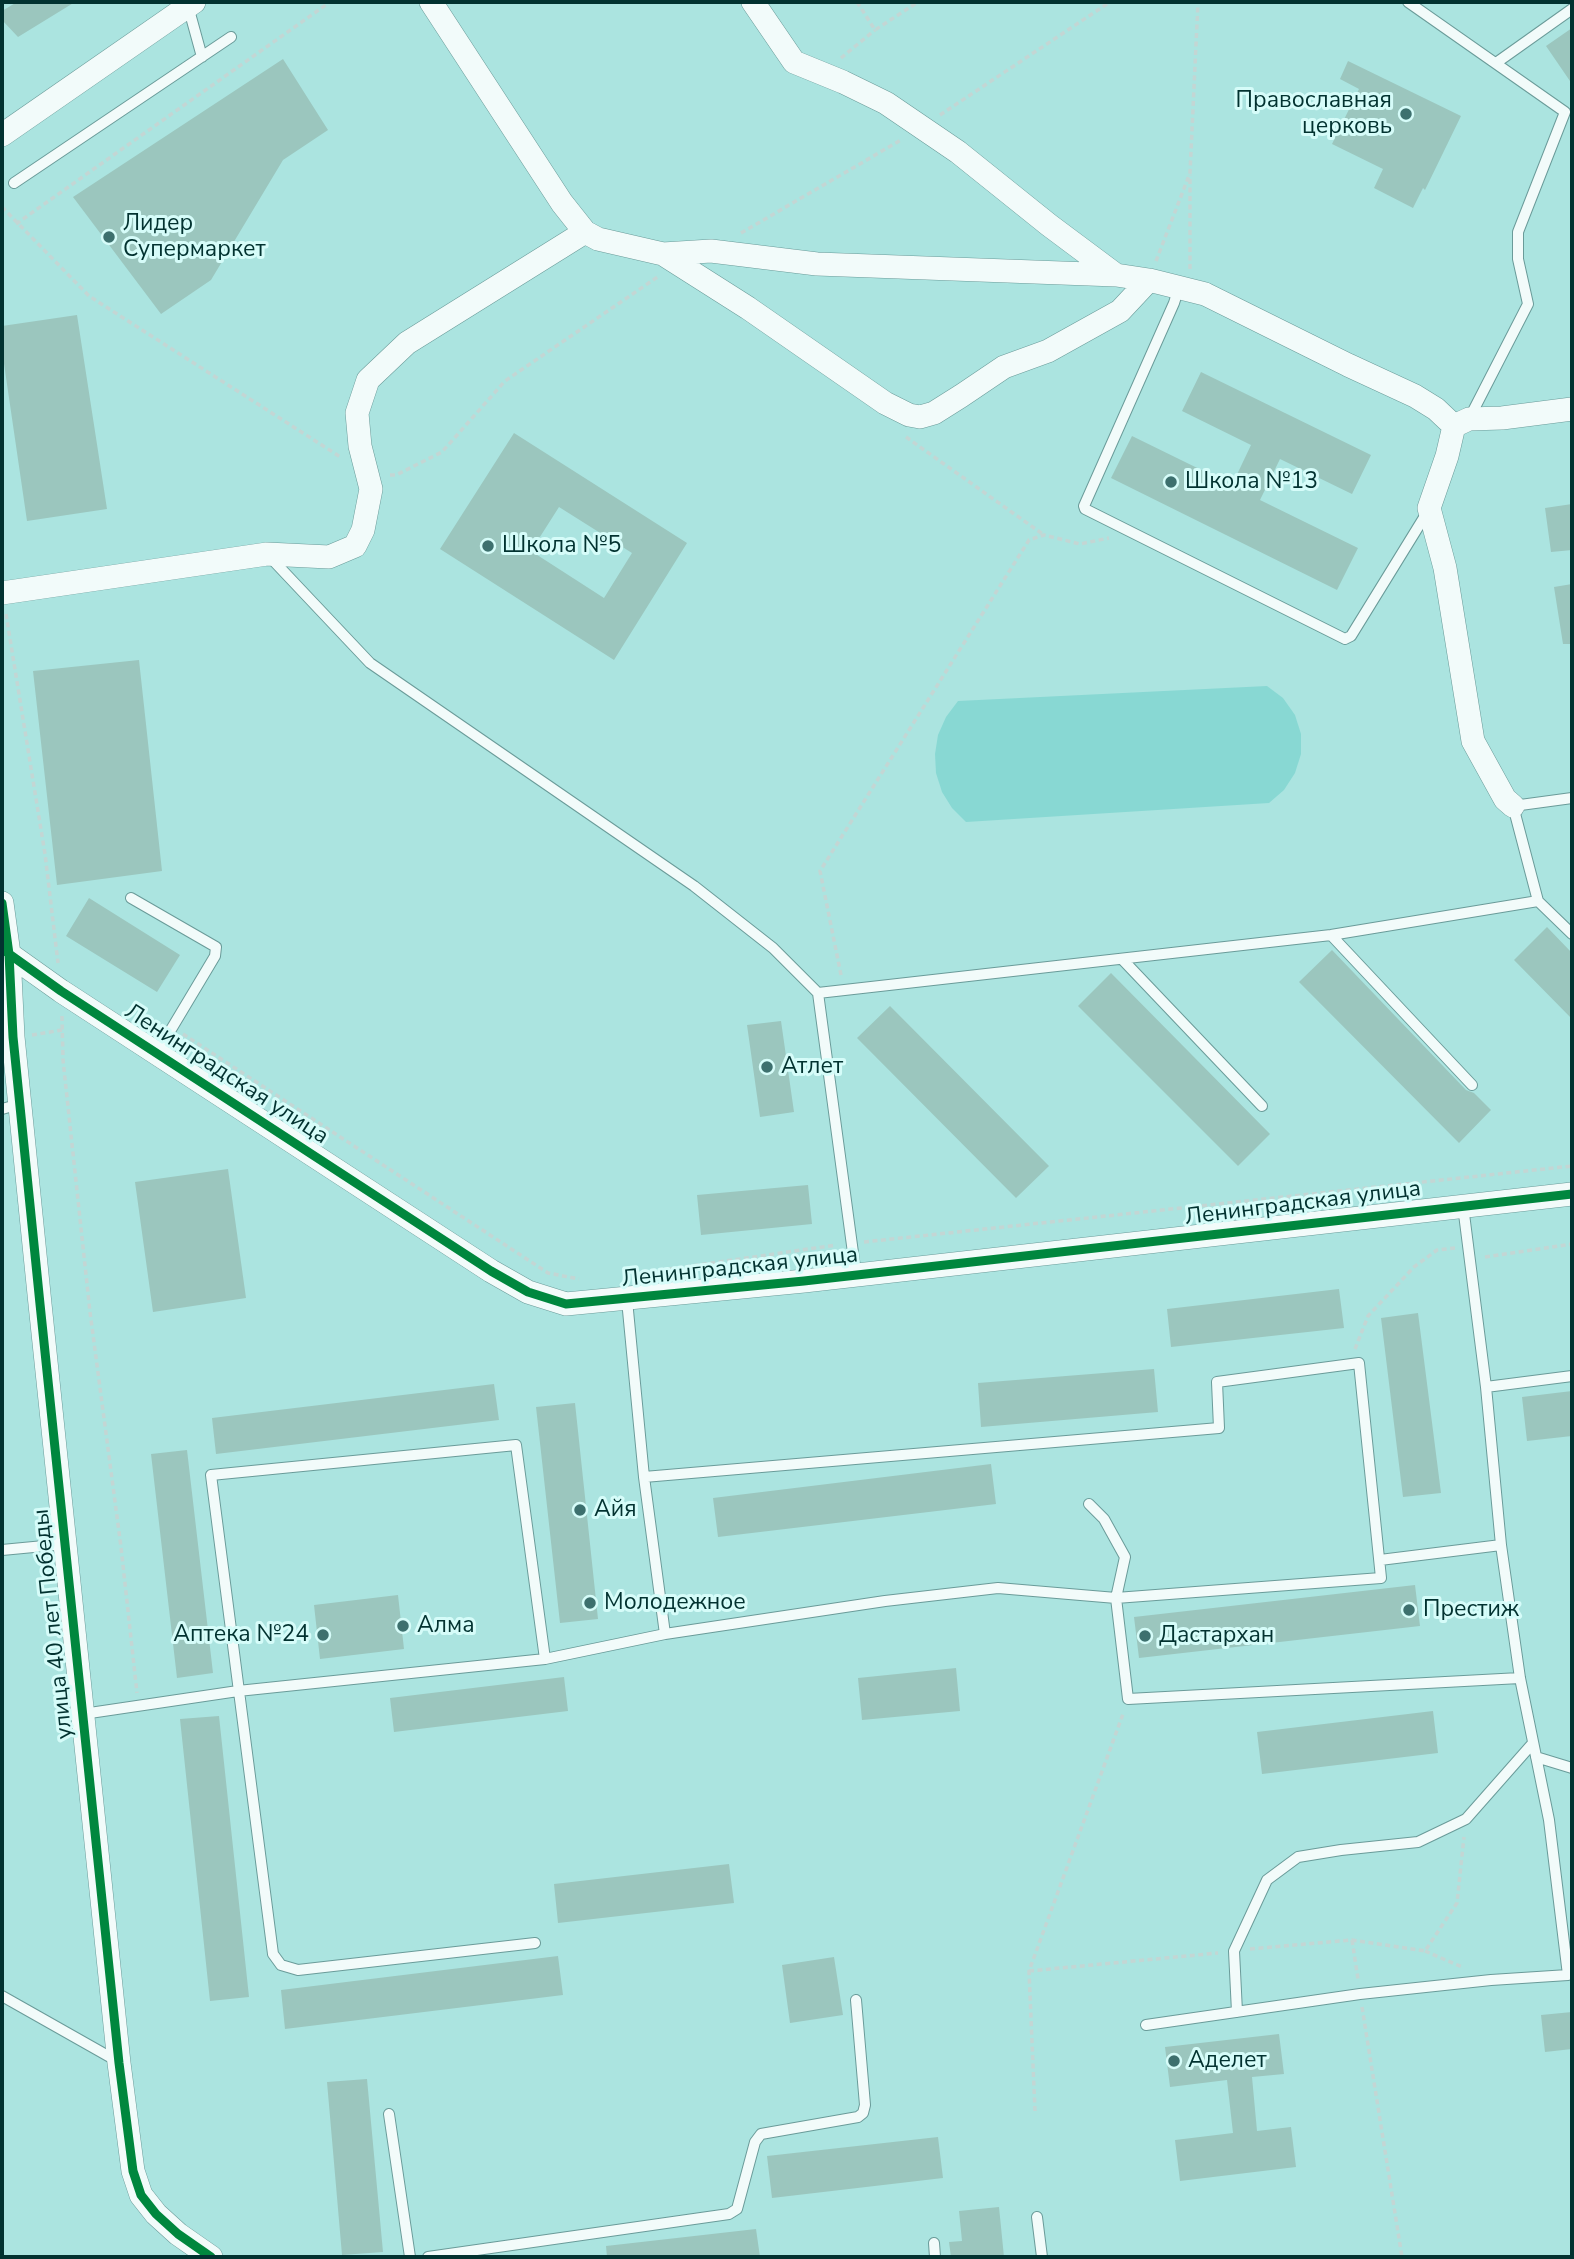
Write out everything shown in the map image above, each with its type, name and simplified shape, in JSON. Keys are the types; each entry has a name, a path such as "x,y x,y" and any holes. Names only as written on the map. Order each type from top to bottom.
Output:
{"street":[{"path":"431,2 562,204 584,232 665,262 748,308 885,403 909,415 920,417 934,413 1004,367 1048,351 1120,312 1149,280"},
{"path":"754,2 794,62 886,103 958,152 1116,275"},
{"path":"2,135 191,4"},
{"path":"2,593 267,554 328,557 355,546 363,530 371,489 360,446 357,413 368,380 407,343 584,232"},
{"path":"665,262 711,251 817,264 1116,275 1149,280 1205,294 1415,396 1462,422 1572,409"},
{"path":"1462,422 1429,508 1445,568 1473,741 1505,799 1513,806"},
{"name":"улица 40 лет Победы","path":"2,903 13,1037 11,1106 66,1544 119,2063 133,2171 141,2194 156,2214 211,2257"},
{"name":"Ленинградская улица","path":"5,951 61,991 434,1235 528,1292 566,1304 856,1275 1572,1194"}],"lane":[{"path":"1408,2 1565,112 1518,232 1518,259 1528,304 1462,422"},
{"path":"191,4 201,57"},
{"path":"1496,63 1572,9"},
{"path":"14,183 230,37"},
{"path":"1184,288 1174,303 1084,506 1089,512 1345,639 1351,636 1429,508"},
{"path":"267,554 370,663 694,886 773,948 818,993 856,1275"},
{"path":"1572,798 1513,806 1538,901 1572,934"},
{"path":"131,898 216,947 215,957 157,1053"},
{"path":"818,993 1331,935 1538,901"},
{"path":"1331,935 1472,1085"},
{"path":"1122,959 1262,1106"},
{"path":"1146,2025 1360,1994 1570,1975 1549,1819 1520,1678 1501,1545 1486,1387 1462,1205"},
{"path":"627,1300 644,1477 665,1634"},
{"path":"82,1714 238,1690 545,1659 665,1634 885,1601 998,1588 1116,1598 1381,1578 1359,1363 1217,1382 1219,1428 644,1477"},
{"path":"1486,1387 1572,1376"},
{"path":"535,1943 298,1970 281,1965 273,1954 211,1475 516,1445 545,1659"},
{"path":"1089,1504 1104,1518 1125,1556 1116,1598 1128,1699 1520,1678"},
{"path":"2,1550 66,1544"},
{"path":"1380,1560 1501,1545"},
{"path":"1237,2012 1234,1951 1266,1880 1298,1857 1418,1842 1466,1819 1534,1743"},
{"path":"1536,1757 1572,1768"},
{"path":"2,1996 119,2063"},
{"path":"428,2257 729,2214 737,2209 755,2142 761,2134 858,2117 863,2113 865,2105 856,2000"},
{"path":"389,2114 410,2257"},
{"path":"1037,2217 1042,2257"},
{"path":"934,2244 935,2257"}],"path":[{"path":"16,224 330,2"},
{"path":"857,2 875,30"},
{"path":"822,73 875,30 918,2"},
{"path":"1184,288 1198,2"},
{"path":"1149,280 1190,173"},
{"path":"2,207 89,296 367,475 396,475 442,452 505,381 665,262"},
{"path":"899,432 1044,535 1080,544 1132,533"},
{"path":"844,990 820,871 1030,540 1044,535"},
{"path":"2,593 45,854 61,991 63,1060 90,1312 139,1706"},
{"path":"2,639 10,639"},
{"path":"1469,1259 1572,1244"},
{"path":"1348,1364 1368,1316 1414,1267 1437,1250 1468,1246"},
{"path":"1035,2111 1029,1971 1128,1699"},
{"path":"1425,1951 1457,1903 1466,1819"},
{"path":"1029,1971 1352,1940 1425,1951 1458,1964 1485,1981"},
{"path":"1352,1940 1402,2257"}],"shaded area":[{"path":"1267,686 1283,698 1295,715 1301,734 1301,754 1295,773 1284,790 1269,803 966,822 952,808 942,792 936,773 938,735 946,717 958,701"}],"building":[{"path":"17,2 75,2 18,37 2,20 2,11"},
{"path":"1572,28 1572,84 1546,46"},
{"path":"283,59 328,130 283,160 211,280 161,314 73,197"},
{"path":"1348,61 1461,116 1425,190 1423,188 1413,208 1374,188 1383,169 1332,144 1359,89 1340,79"},
{"path":"77,315 107,509 27,521 2,350 2,326"},
{"name":"Школа №13","path":"1201,372 1371,455 1352,494 1280,459 1260,500 1358,548 1337,590 1111,478 1132,436 1232,485 1251,445 1182,411"},
{"name":"Школа №5","path":"514,433 687,543 614,660 440,549","holes":["559,507 632,553 604,598 531,551"]},
{"path":"1572,504 1572,550 1551,552 1545,508"},
{"path":"1572,584 1572,644 1563,644 1554,587"},
{"path":"139,660 162,871 57,885 33,671"},
{"path":"89,898 180,955 157,992 66,936"},
{"path":"1547,927 1572,953 1572,1019 1514,960"},
{"path":"1332,950 1466,1090 1474,1093 1491,1110 1459,1143 1299,982"},
{"path":"1111,973 1270,1134 1238,1166 1078,1006"},
{"path":"890,1006 1049,1166 1016,1198 857,1038"},
{"path":"781,1021 794,1112 760,1117 747,1025"},
{"path":"228,1169 246,1298 153,1312 135,1182"},
{"path":"808,1185 812,1224 701,1235 697,1195"},
{"path":"1339,1289 1344,1328 1171,1347 1167,1309"},
{"path":"1418,1313 1441,1493 1403,1497 1381,1318"},
{"path":"1154,1369 1158,1412 981,1427 978,1383"},
{"path":"494,1384 499,1420 216,1454 212,1418"},
{"path":"1572,1391 1572,1436 1527,1441 1522,1397"},
{"path":"575,1403 598,1619 560,1623 536,1407"},
{"path":"187,1450 213,1673 177,1678 151,1454"},
{"path":"991,1464 996,1504 718,1537 713,1498"},
{"path":"1415,1585 1420,1626 1139,1658 1134,1617"},
{"path":"398,1595 404,1649 320,1659 314,1605"},
{"path":"956,1668 960,1711 862,1720 858,1678"},
{"path":"564,1677 568,1711 394,1732 390,1698"},
{"path":"1433,1711 1438,1753 1262,1774 1257,1732"},
{"path":"219,1716 249,1997 210,2001 180,1719"},
{"path":"729,1864 734,1903 558,1923 554,1884"},
{"path":"558,1956 563,1995 285,2029 281,1990"},
{"path":"834,1957 843,2015 790,2023 782,1965"},
{"path":"1572,2012 1572,2049 1545,2052 1541,2015"},
{"path":"1279,2034 1284,2074 1252,2077 1257,2131 1291,2127 1296,2167 1180,2181 1175,2140 1233,2133 1227,2080 1170,2087 1165,2047"},
{"path":"367,2079 383,2252 342,2255 327,2082"},
{"path":"938,2137 943,2178 772,2198 767,2156"},
{"path":"999,2207 1004,2257 951,2257 949,2242 962,2241 959,2211"},
{"path":"756,2229 760,2257 607,2257 606,2246"}],"cycle path":[{"path":"2,903 9,954 13,1037 40,1304 119,2063 133,2171 141,2195 156,2214 178,2234 211,2257"},
{"path":"2,949 61,991 491,1271 528,1292 566,1304 804,1281 1572,1194"}],"place":[{"name":"Православная церковь","path":"1406,114"},
{"name":"Лидер Супермаркет","path":"109,237"},
{"name":"Школа №13","path":"1171,482"},
{"name":"Школа №5","path":"488,546"},
{"name":"Атлет","path":"767,1067"},
{"name":"Айя","path":"580,1510"},
{"name":"Молодежное","path":"590,1603"},
{"name":"Престиж","path":"1409,1610"},
{"name":"Алма","path":"403,1626"},
{"name":"Аптека №24","path":"323,1635"},
{"name":"Дастархан","path":"1145,1636"},
{"name":"Аделет","path":"1174,2061"}]}
